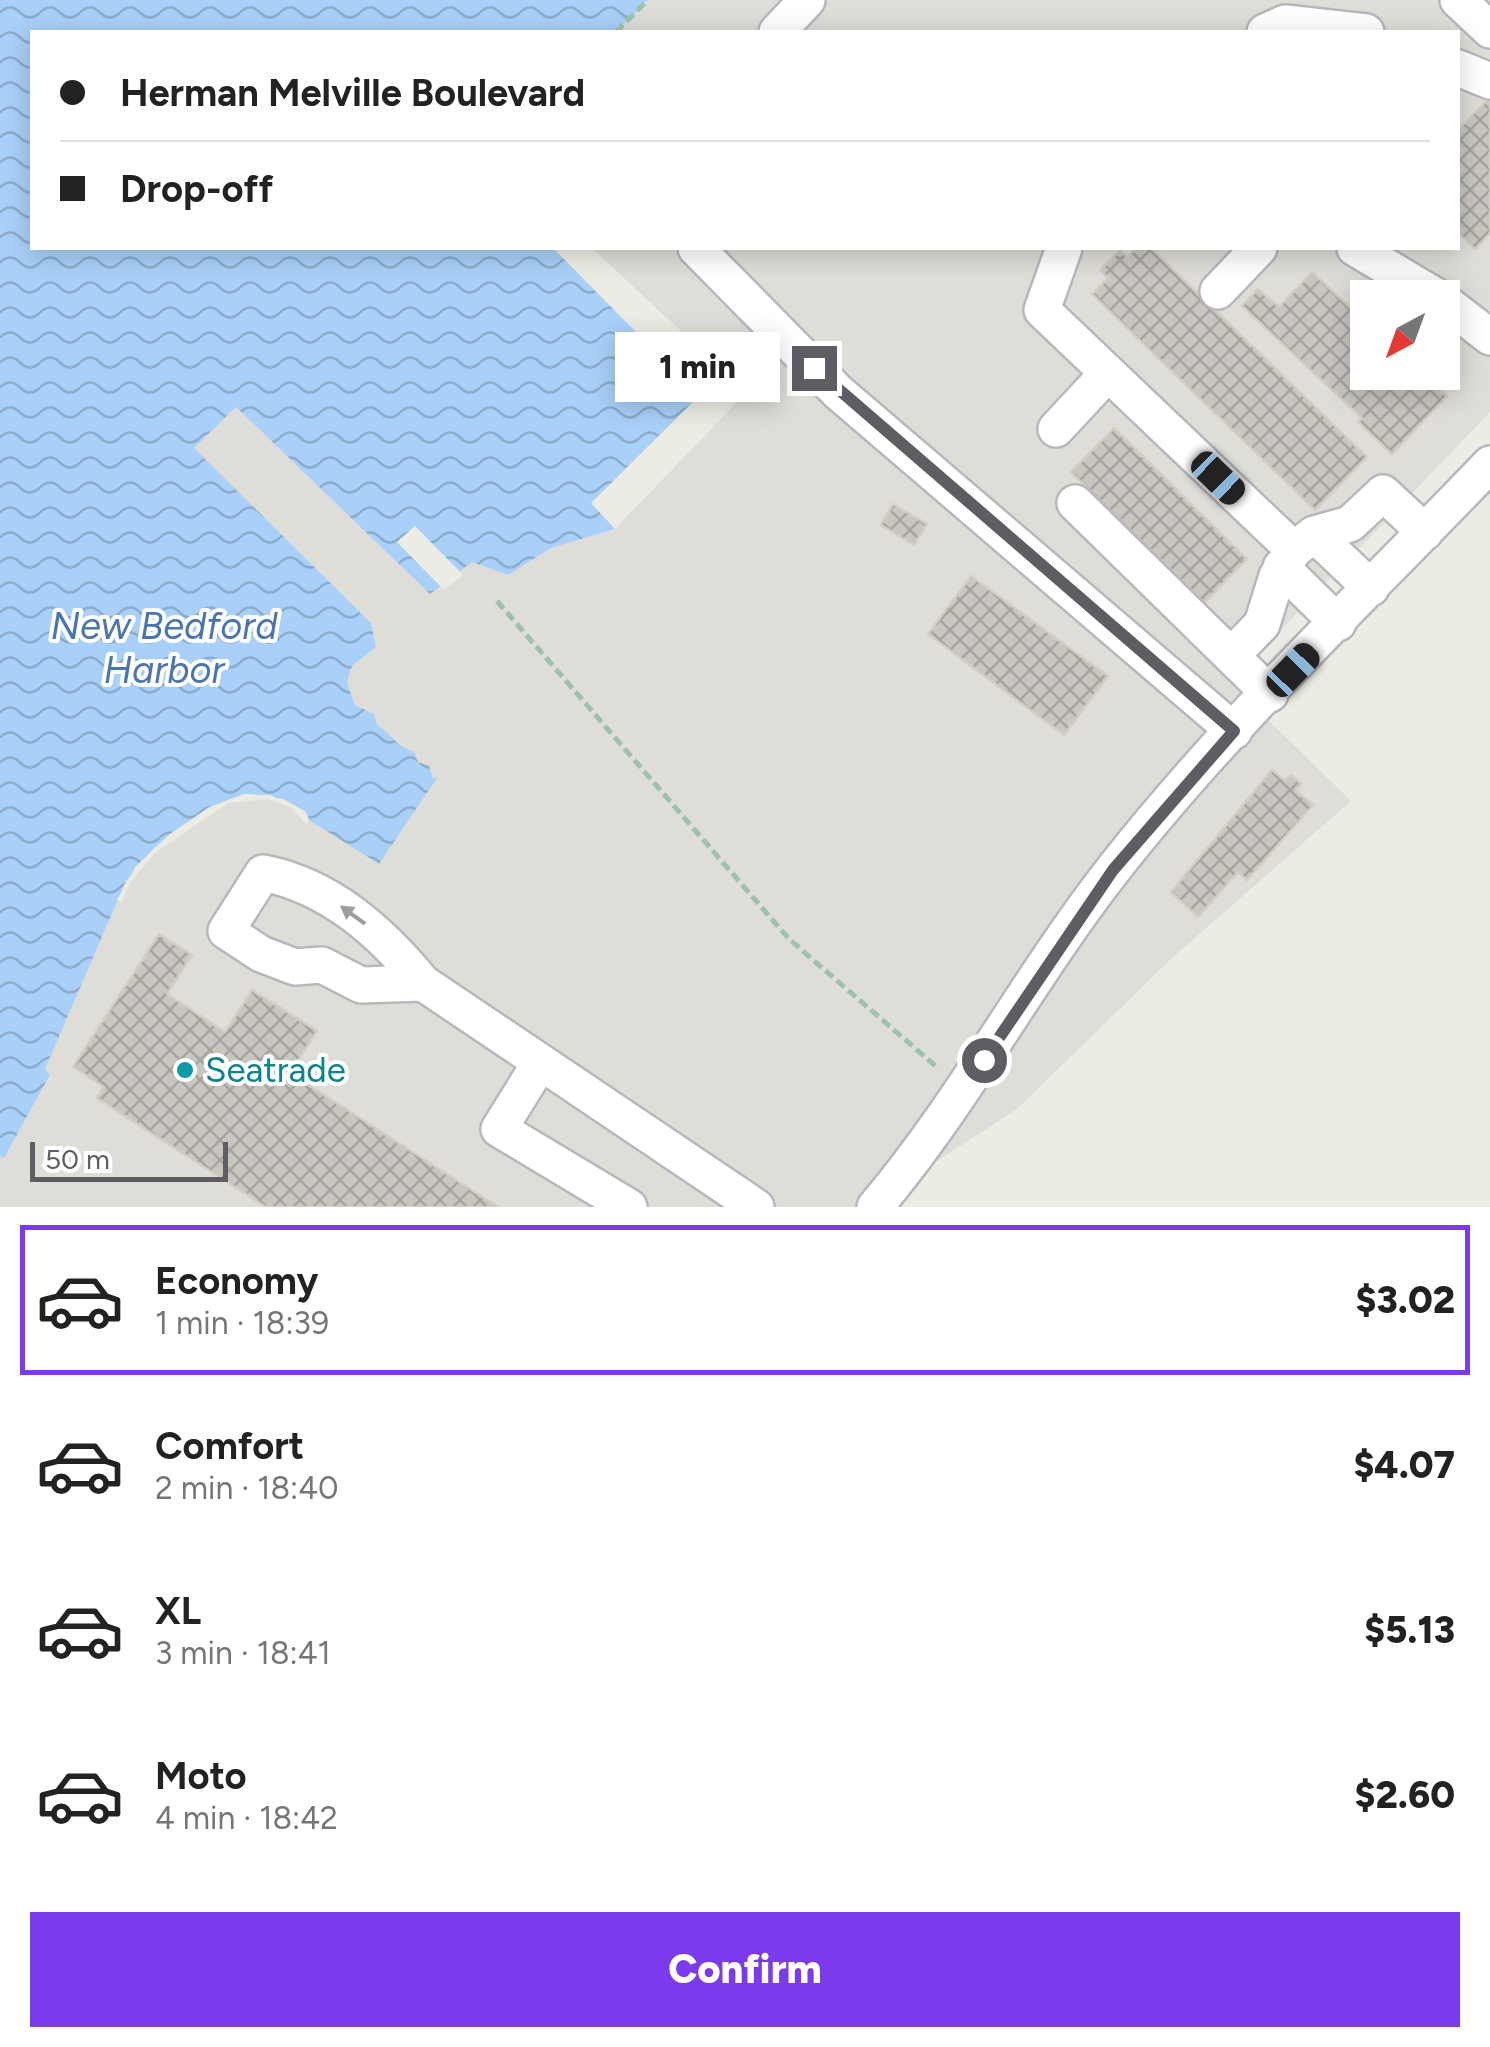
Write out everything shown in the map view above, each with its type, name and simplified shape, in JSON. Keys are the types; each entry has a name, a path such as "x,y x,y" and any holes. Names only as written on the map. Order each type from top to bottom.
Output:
{"street":[{"path":"779,30 807,0"},
{"path":"1458,0 1490,30"},
{"path":"1269,30 1285,23 1348,30"},
{"path":"1460,69 1490,81"},
{"path":"698,250 838,392 1234,731"},
{"path":"1063,250 1042,310 1296,550 1371,588"},
{"path":"1218,291 1257,250"},
{"path":"1358,250 1409,280"},
{"path":"1460,314 1490,337"},
{"path":"1056,429 1108,373"},
{"path":"875,1207 964,1090 1096,892 1234,731 1490,464"},
{"path":"1231,656 1268,615 1296,550 1350,524 1383,493 1425,532"},
{"path":"1074,503 1270,694"},
{"path":"1296,550 1338,622"},
{"path":"423,983 361,985 322,965 295,967 261,954 226,931 264,873 290,878 341,906 388,941 423,983 734,1201"},
{"path":"540,1062 499,1129 629,1207"}],"path":[{"path":"618,30 648,0"},
{"path":"497,601 789,939 964,1090"}],"shaded area":[{"path":"648,0 1490,0 1490,412 1230,683 1351,801 1171,959 1017,1109 866,1207 0,1207 0,1156 4,1157 50,1076 44,1069 136,866 208,808 258,794 306,812 433,778 355,705 347,682 352,666 376,647 371,623 193,448 236,407 431,593 472,562 508,575 551,548 615,529 746,393 594,250 1460,250 1460,30 618,30"}],"water":[{"name":"New Bedford Harbor","path":"0,0 648,0 618,30 30,30 30,250 594,250 747,392 615,529 551,548 508,575 472,562 430,594 236,407 194,448 371,623 376,647 352,666 347,682 355,705 374,714 377,725 414,752 418,762 429,766 433,778 437,778 379,864 309,820 306,812 270,795 244,794 208,808 153,849 126,881 45,1069 50,1075 4,1158 0,1156"}],"pier":[{"path":"555,250 594,250 747,392 615,529 591,503 699,396"},
{"path":"415,526 463,575 444,590 397,542"},
{"path":"244,794 283,799 306,812 309,820 306,824 292,808 269,799 228,803 156,852 130,883 122,902 117,900 136,866 170,834 208,808"}],"building":[{"path":"1490,97 1490,233 1475,249 1460,235 1460,128"},
{"path":"1120,250 1127,257 1134,250 1153,250 1367,457 1315,510 1092,294 1108,278 1100,270"},
{"path":"1312,272 1350,307 1350,390 1441,390 1447,396 1392,454 1358,422 1362,418 1242,306 1258,289 1279,307"},
{"path":"1114,428 1247,559 1204,603 1071,472"},
{"path":"893,504 927,524 914,545 881,525"},
{"path":"971,576 1108,676 1064,735 928,634"},
{"path":"1272,770 1285,781 1291,775 1301,784 1296,791 1313,805 1247,880 1238,872 1198,917 1171,892"},
{"name":"Seatrade","path":"159,934 192,955 167,994 225,1032 252,990 317,1031 290,1073 498,1207 266,1207 97,1098 104,1087 73,1067"}],"place":[{"name":"Seatrade","path":"185,1070"}],"route":[{"path":"814,368 1234,731 1113,870 984,1060"}]}
